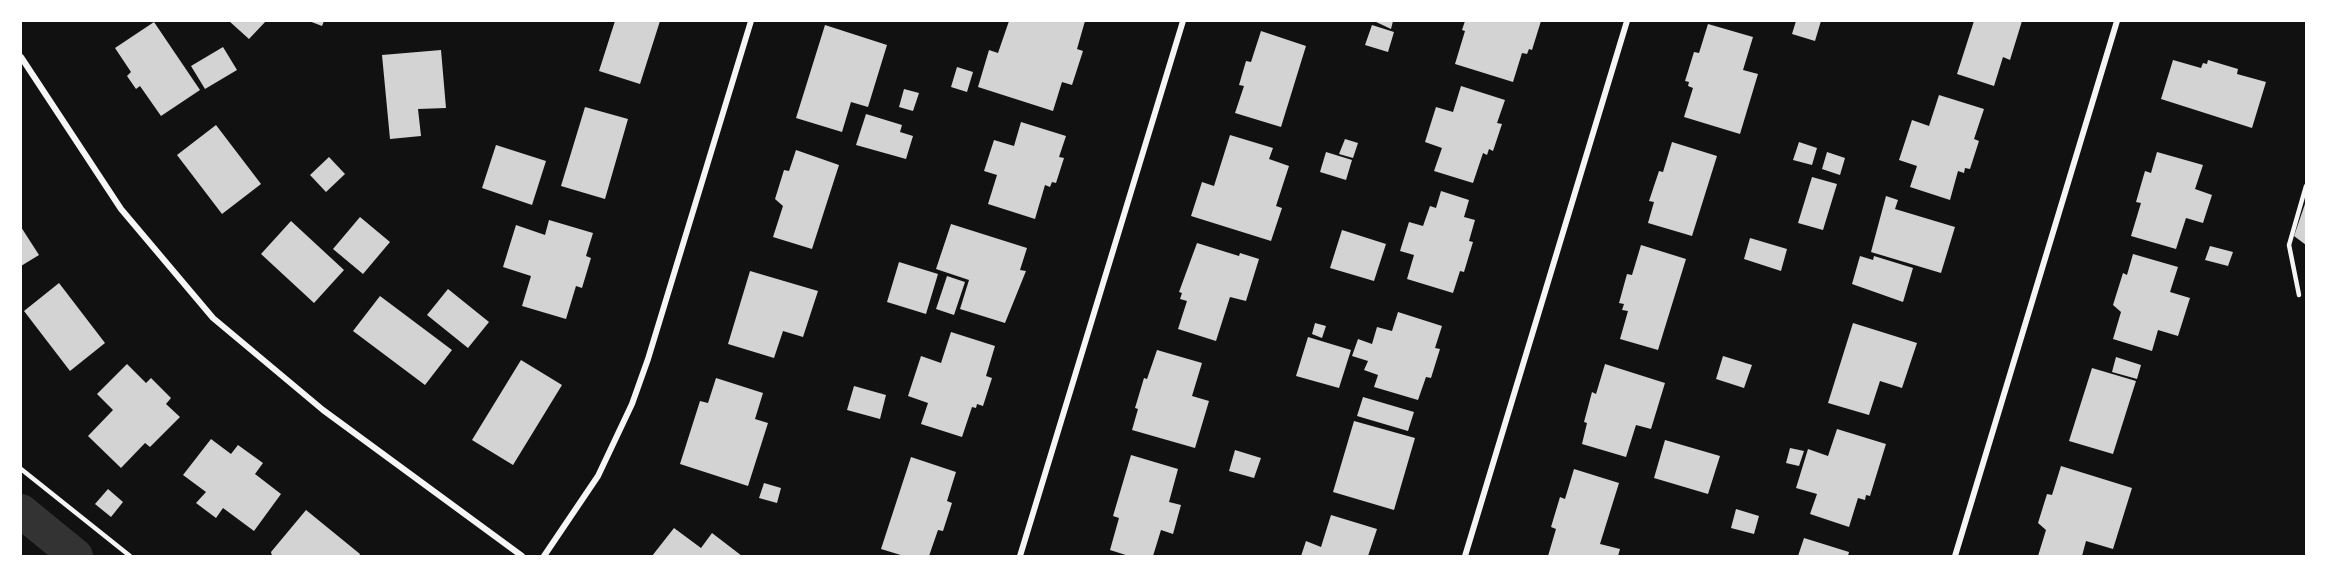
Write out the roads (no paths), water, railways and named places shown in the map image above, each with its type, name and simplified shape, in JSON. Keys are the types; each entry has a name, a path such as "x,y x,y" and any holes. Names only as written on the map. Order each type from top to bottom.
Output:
{"street":[{"path":"544,556 598,476 632,404 648,360 750,21"},
{"path":"1020,556 1183,21"},
{"path":"1465,556 1627,21"},
{"path":"1955,556 2117,21"},
{"path":"21,57 121,209 213,318 323,410 522,556"}],"lane":[{"path":"2299,295 2289,245 2306,186"},
{"path":"21,469 130,556"}],"waterway":[{"path":"21,511 76,556"}]}
